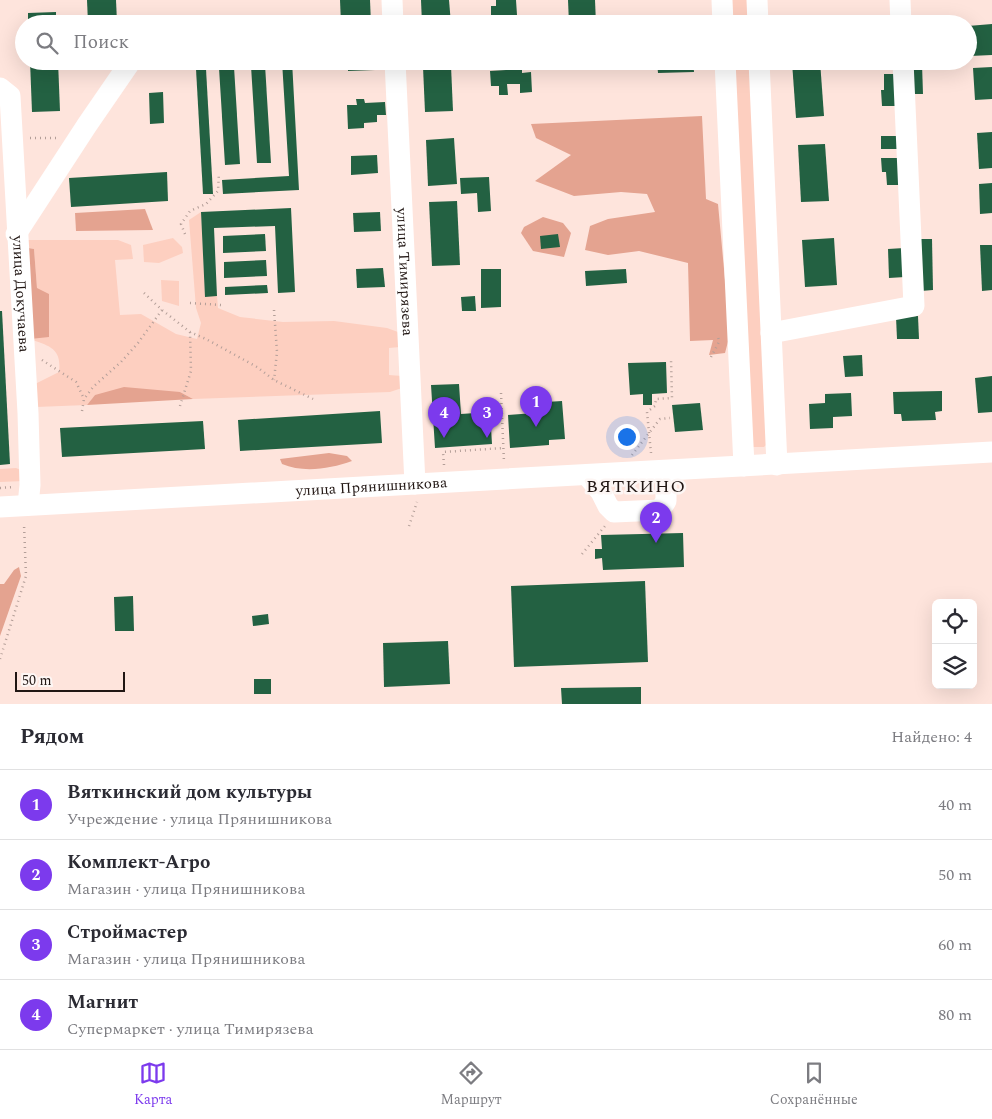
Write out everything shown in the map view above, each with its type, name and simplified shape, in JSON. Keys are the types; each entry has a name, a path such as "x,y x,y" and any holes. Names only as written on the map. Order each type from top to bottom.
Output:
{"street":[{"path":"392,0 393,15"},
{"path":"722,0 723,15"},
{"path":"757,0 758,15"},
{"path":"900,0 901,15"},
{"path":"16,234 125,70"},
{"name":"улица Тимирязева","path":"395,70 418,483"},
{"path":"724,70 744,466"},
{"path":"760,70 778,465"},
{"path":"771,333 914,306 903,70"},
{"name":"улица Докучаева","path":"0,88 10,96 30,476 28,505"},
{"name":"улица Прянишникова","path":"0,507 992,452"},
{"path":"587,475 614,512 660,510 666,501 666,471"}],"path":[{"path":"12,138 78,138"},
{"path":"185,234 181,224 190,211 206,204 218,191 219,173"},
{"path":"144,293 190,332 257,367 274,380 313,399"},
{"path":"190,303 221,305"},
{"path":"82,411 84,398 138,343 162,310"},
{"path":"274,310 278,352 274,380"},
{"path":"180,406 191,371 190,332"},
{"path":"711,357 719,342 718,332"},
{"path":"23,346 55,370 76,382 84,398"},
{"path":"652,455 647,412 655,406 656,399 672,398 671,359"},
{"path":"501,393 504,464"},
{"path":"632,456 660,419 670,418"},
{"path":"444,466 443,452 503,448"},
{"path":"409,526 418,500 418,483"},
{"path":"0,659 26,576 24,519 28,505"},
{"path":"582,554 608,523"}],"shaded area":[{"path":"725,0 751,0 752,15 726,15"},
{"path":"729,70 754,70 770,441 764,447 751,447"},
{"path":"702,116 706,199 718,204 730,334 725,353 709,355 713,340 690,341 688,263 639,251 608,255 585,250 590,226 608,219 655,212 647,194 621,192 574,196 535,181 571,155 536,138 531,124"},
{"path":"145,209 153,230 76,231 75,213"},
{"path":"201,212 205,296 217,296 218,308 240,317 283,322 334,321 387,328 398,332 400,347 389,348 389,375 402,376 402,388 390,392 193,399 180,392 95,395 87,405 36,407 31,386 59,372 59,364 53,349 30,339 37,288 34,249 23,247 23,240 118,240 131,245 133,259 115,260 120,315 141,314 176,334 197,339 201,323 196,308 189,220"},
{"path":"543,217 563,223 571,233 564,257 533,251 521,233 524,227"},
{"path":"173,238 182,247 183,253 159,263 144,262 143,245"},
{"path":"23,247 34,249 37,288 49,294 49,337 30,339"},
{"path":"161,280 179,281 179,306 162,301"},
{"path":"124,387 180,392 193,399 87,405 95,395"},
{"path":"329,453 347,456 352,461 326,468 308,469 290,467 282,464 280,459"},
{"path":"16,468 23,471 24,481 0,482 0,469"},
{"path":"19,567 21,576 0,636 0,584 4,584 14,570"}],"building":[{"path":"87,0 116,0 117,15 88,15"},
{"path":"340,0 370,0 371,15 341,15"},
{"path":"421,0 449,0 450,15 422,15"},
{"path":"496,0 516,0 517,15 491,15 491,6 496,6"},
{"path":"568,0 595,0 596,15 569,15"},
{"path":"56,12 56,15 28,15 28,13"},
{"path":"992,24 992,55 977,56 977,25"},
{"path":"992,67 992,99 975,100 973,70 977,70 977,68"},
{"path":"30,70 58,70 60,111 32,112"},
{"path":"196,70 206,70 213,194 203,194"},
{"path":"219,70 234,70 240,164 225,165"},
{"path":"251,70 265,70 271,163 257,163"},
{"path":"283,70 292,70 299,190 223,194 222,180 289,176"},
{"path":"423,70 451,70 453,111 425,112"},
{"path":"522,70 522,73 531,72 532,92 520,93 520,84 507,84 508,95 499,95 499,86 491,86 490,71"},
{"path":"658,70 694,70 694,72 658,73"},
{"path":"793,70 821,70 824,116 796,118"},
{"path":"908,70 922,70 923,94 909,94"},
{"path":"884,74 896,74 897,106 882,106 881,90 884,90"},
{"path":"163,92 164,123 150,124 149,93"},
{"path":"356,99 364,99 365,103 385,102 386,115 377,115 377,122 364,123 364,128 348,129 347,105 357,105"},
{"path":"992,132 992,168 979,169 977,133"},
{"path":"881,136 900,136 900,149 881,149"},
{"path":"454,138 457,184 428,186 426,140"},
{"path":"825,144 829,201 801,202 798,145"},
{"path":"377,155 378,173 351,175 351,156"},
{"path":"881,158 901,158 901,185 887,185 886,172 882,172"},
{"path":"167,172 168,201 71,207 69,178"},
{"path":"489,177 491,211 478,212 477,193 461,194 460,178"},
{"path":"992,183 992,213 980,214 979,184"},
{"path":"457,201 460,265 432,266 429,202"},
{"path":"291,208 295,292 278,293 275,226 214,228 217,296 205,297 201,212"},
{"path":"380,212 381,231 354,232 353,213"},
{"path":"265,234 266,251 223,253 223,236"},
{"path":"558,234 560,247 541,249 540,236"},
{"path":"834,238 837,285 805,287 802,240"},
{"path":"920,239 932,239 933,290 921,291"},
{"path":"980,245 992,245 992,290 982,291"},
{"path":"904,248 905,277 889,278 888,249"},
{"path":"266,260 267,276 224,278 224,262"},
{"path":"383,268 385,287 357,288 356,269"},
{"path":"481,269 501,269 501,307 481,308"},
{"path":"626,269 627,283 586,286 585,271"},
{"path":"267,285 268,293 225,295 225,287"},
{"path":"475,296 476,311 462,311 461,297"},
{"path":"0,311 2,311 10,464 0,465"},
{"path":"918,316 919,339 897,339 896,317"},
{"path":"862,355 863,376 845,377 843,356"},
{"path":"666,362 667,393 652,394 652,405 643,405 643,394 630,395 628,363"},
{"path":"992,376 992,412 978,413 975,378"},
{"path":"459,384 461,414 490,412 492,444 435,448 431,385"},
{"path":"942,391 942,411 935,412 936,420 902,421 901,414 894,414 893,392"},
{"path":"851,393 852,416 833,417 833,428 810,429 809,404 825,403 825,394"},
{"path":"562,401 565,439 549,440 549,445 510,448 508,415 547,412 546,402"},
{"path":"700,403 703,430 675,432 672,405"},
{"path":"380,411 382,443 240,451 238,420"},
{"path":"203,421 205,449 62,457 60,428"},
{"path":"683,533 684,567 603,570 602,558 595,559 595,549 602,549 601,535"},
{"path":"645,581 648,662 514,667 511,586"},
{"path":"133,596 134,631 115,631 114,597"},
{"path":"268,614 269,624 253,626 252,616"},
{"path":"448,641 450,684 384,687 383,643"},
{"path":"254,679 271,679 271,694 254,694"},
{"path":"641,687 641,704 562,704 561,688"}],"place":[{"name":"Вяткинский дом культуры","path":"536,427"},
{"name":"Магнит","path":"444,438"},
{"name":"Строймастер","path":"487,438"},
{"name":"Комплект-Агро","path":"656,543"}],"district":[{"name":"ВЯТКИНО","path":"636,486"}]}
